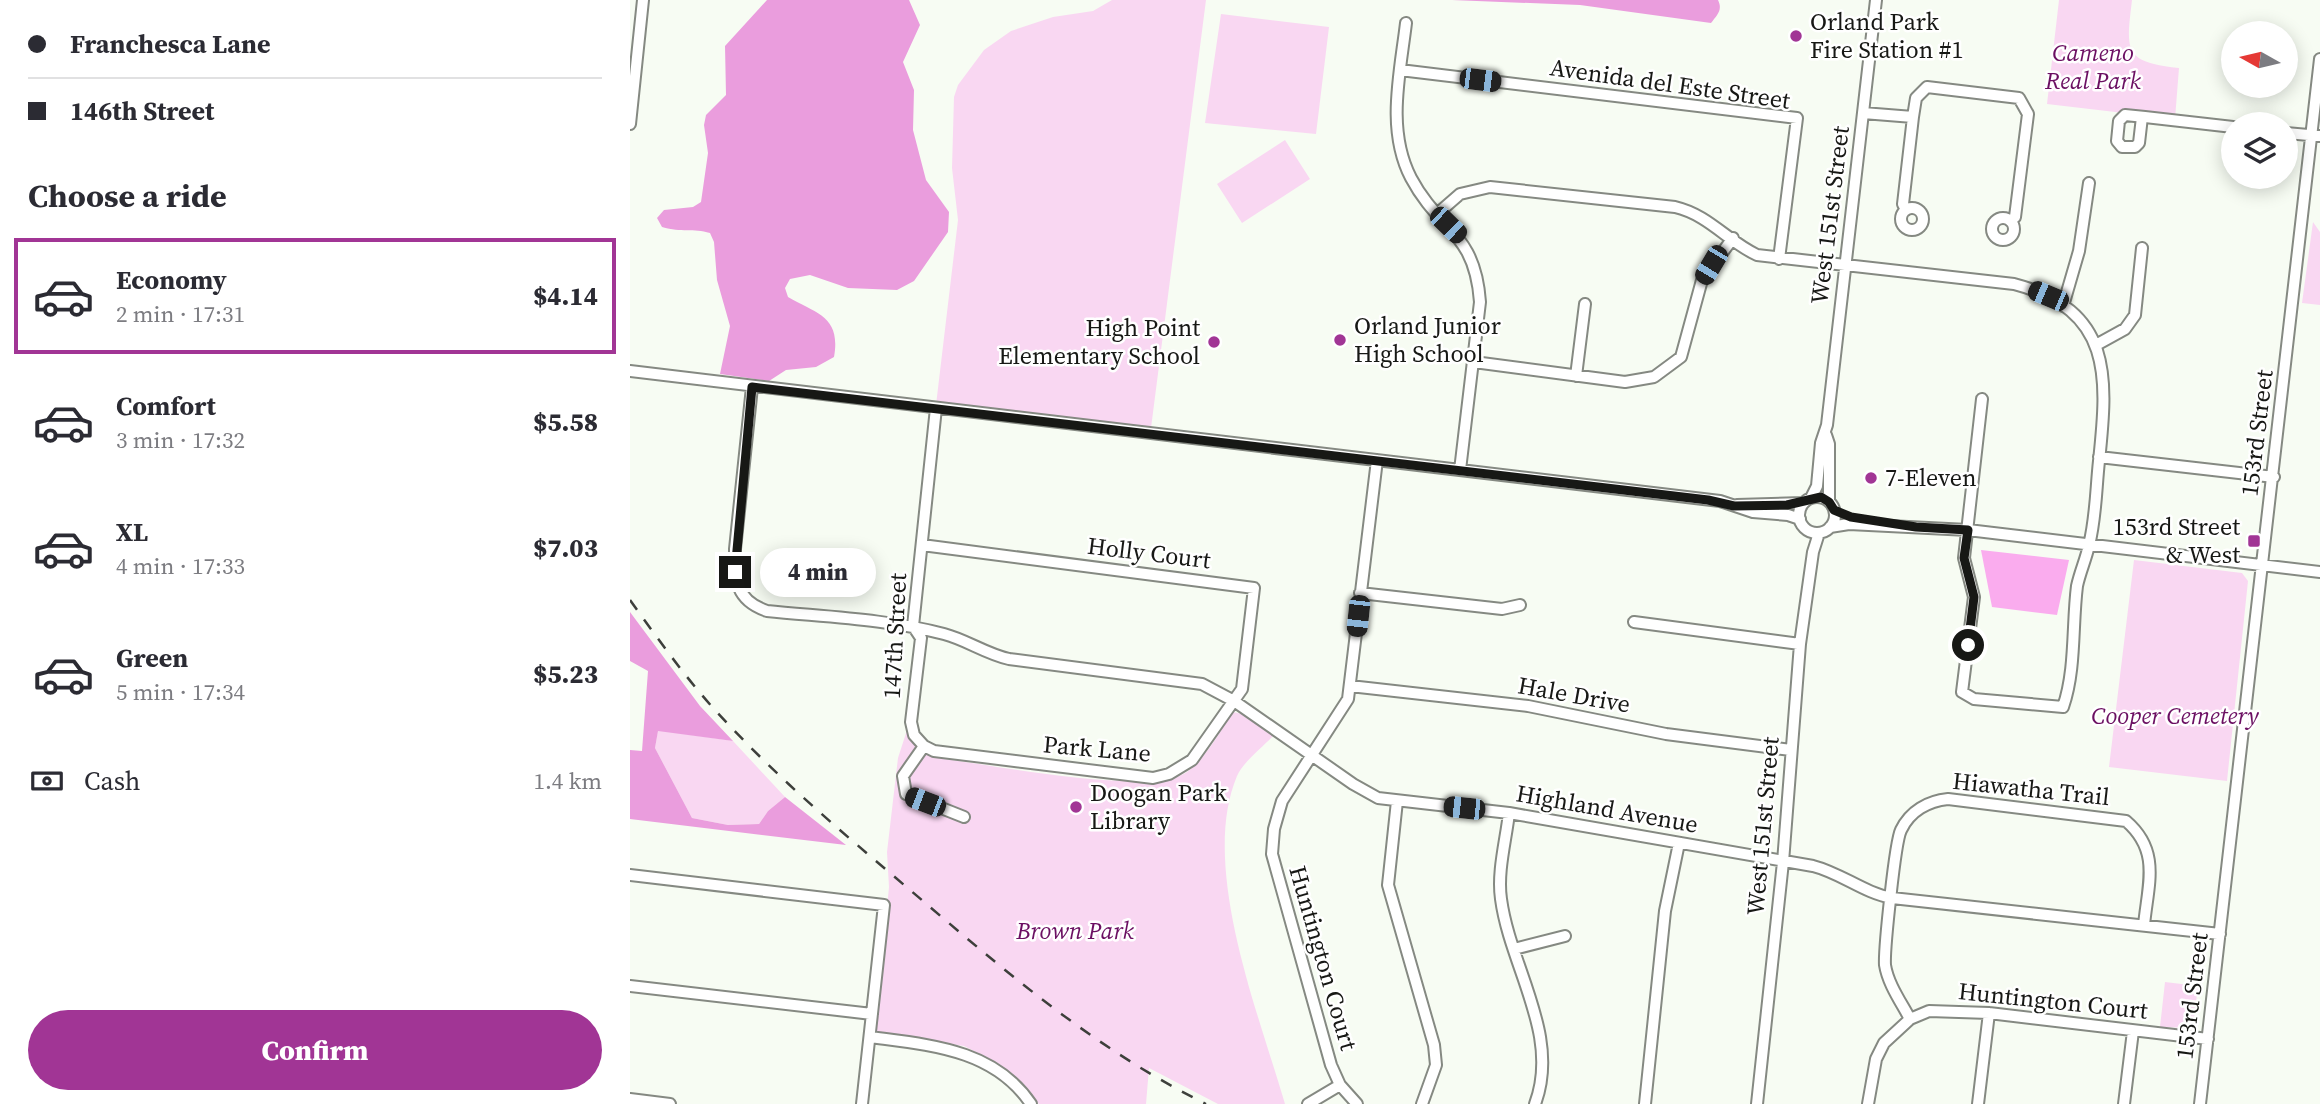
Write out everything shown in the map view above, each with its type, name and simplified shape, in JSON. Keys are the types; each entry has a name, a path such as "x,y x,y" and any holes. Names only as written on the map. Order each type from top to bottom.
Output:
{"street":[{"path":"630,124 643,0"},
{"name":"West 151st Street","path":"1831,506 1829,444 1826,435 1876,0"},
{"path":"1406,23 1397,100 1401,152 1416,186 1437,214 1459,236 1474,262 1479,282 1480,302 1474,362 1460,470"},
{"name":"153rd Street","path":"2200,1104 2316,136 2320,59"},
{"name":"Avenida del Este Street","path":"1400,70 1797,118 1779,259"},
{"path":"1906,210 1903,204 1916,98 1927,87 2019,98 2028,114 2015,216 2010,221"},
{"path":"1863,113 1913,117"},
{"path":"2142,117 2221,126"},
{"path":"2298,134 2316,136"},
{"path":"2063,306 2079,251 2089,183"},
{"path":"1437,214 1460,194 1490,187 1675,207 1693,212 1744,249 1779,259 2014,284 2048,296 2063,306 2088,330 2096,345 2104,380 2090,544 2078,583 2063,707 1975,699 1962,692 1974,597 1964,558 1982,400"},
{"path":"1474,362 1625,382 1654,377 1681,357 1687,344 1702,280 1733,239"},
{"path":"2096,345 2125,329 2135,315 2142,248"},
{"path":"1576,376 1585,303"},
{"path":"630,371 1460,470 1734,506 1753,512 1788,514 1800,519 1807,529 1825,530 1849,524 1968,530 2320,572"},
{"name":"Highland Avenue","path":"752,387 735,572 740,592 750,605 768,611 913,626 955,637 993,656 1202,684 1234,701 1366,792 1397,801 1509,813 1825,869 1871,893 1892,898 2220,934"},
{"name":"147th Street","path":"924,746 914,734 911,722 921,638 913,626 936,408"},
{"name":"West 151st Street","path":"1807,501 1817,486 1821,443 1826,435"},
{"path":"2099,457 2274,477"},
{"name":"Huntington Court","path":"1357,1104 1340,1084 1324,1039 1272,855 1274,829 1282,801 1345,707 1350,686 1377,460"},
{"path":"1734,506 1807,501 1821,497 1851,517 1916,527"},
{"path":"1800,519 1807,501"},
{"path":"1825,530 1831,506"},
{"name":"West 151st Street","path":"1807,529 1813,552"},
{"name":"West 151st Street","path":"1757,1104 1783,862 1800,644 1813,552 1825,530"},
{"name":"Holly Court","path":"922,545 1254,588 1242,689 1234,701"},
{"path":"1360,593 1502,609 1520,605"},
{"path":"1634,622 1800,644"},
{"name":"Hale Drive","path":"1350,686 1528,706 1666,734 1791,750"},
{"name":"Park Lane","path":"924,746 934,751 986,759 1153,778 1169,774 1192,760 1234,701"},
{"path":"924,746 903,776 906,794 964,817"},
{"name":"Hiawatha Trail","path":"1910,1019 1889,980 1885,964 1899,832 1918,809 1932,801 1948,799 2126,821 2140,833 2148,848 2150,863 2144,925"},
{"path":"1397,801 1388,885 1434,1045 1436,1065 1422,1104"},
{"path":"1509,813 1501,898 1542,1043 1544,1071 1535,1104"},
{"path":"1645,1104 1665,911 1679,843"},
{"path":"630,875 884,905 862,1104"},
{"path":"1514,949 1565,936"},
{"path":"630,986 872,1014"},
{"name":"Huntington Court","path":"1910,1019 1944,1010 1989,1013 2208,1039"},
{"path":"1978,1104 1989,1013"},
{"path":"1868,1104 1876,1059 1893,1032 1910,1019"},
{"path":"2124,1104 2133,1031"},
{"path":"870,1037 953,1049 1000,1070 1031,1104"},
{"path":"1308,1104 1340,1084"},
{"path":"630,1099 670,1104"}],"green space":[{"path":"1112,0 1206,0 1151,428 936,405 958,220 952,168 954,97 958,85 984,50 1011,31 1053,17 1093,11"},
{"name":"Cameno Real Park","path":"2059,0 2132,0 2129,42 2132,51 2147,62 2179,68 2175,119 2047,104"},
{"path":"1221,14 1329,27 1316,134 1205,123"},
{"path":"1285,140 1310,179 1242,223 1217,184"},
{"path":"2313,222 2320,232 2320,305 2302,303"},
{"name":"Cooper Cemetery","path":"2134,560 2242,573 2248,581 2227,781 2109,767"},
{"name":"Brown Park","path":"1233,712 1242,714 1273,736 1248,760 1237,776 1227,812 1225,853 1237,940 1285,1104 1218,1104 1149,1068 1146,1104 1039,1104 999,1064 964,1046 875,1033 889,887 887,852 898,758 907,730 916,747 938,758 1068,777 1140,781 1168,779 1187,772 1206,752"},
{"path":"658,730 733,741 785,797 768,811 759,824 728,825 692,818 655,748"},
{"path":"2165,982 2198,986 2193,1028 2160,1027"}],"shaded area":[{"path":"767,0 909,0 920,25 903,62 914,90 913,130 926,180 949,212 948,232 914,281 897,290 848,288 810,275 790,279 785,288 788,297 818,313 830,325 834,333 834,357 816,367 786,370 769,381 720,374 730,326 717,280 714,242 710,233 662,227 657,218 664,210 693,207 701,202 708,153 704,125 706,115 726,95 725,46"},
{"path":"1452,0 1718,0 1720,7 1711,23 1580,5"},
{"path":"1981,550 2069,560 2057,615 1992,607"},
{"path":"630,612 700,706 733,741 658,731 655,748 692,818 728,825 759,824 768,811 785,797 846,845 630,819 630,750 642,751 648,671 630,661"}],"railway":[{"path":"630,600 715,710 827,819 995,962 1062,1014 1131,1062 1206,1104"}],"place":[{"name":"Orland Park Fire Station #1","path":"1796,36"},
{"name":"Orland Junior High School","path":"1340,340"},
{"name":"High Point Elementary School","path":"1214,342"},
{"name":"7-Eleven","path":"1871,478"},
{"name":"153rd Street & West","path":"2254,541"},
{"name":"Doogan Park Library","path":"1076,807"}],"route":[{"path":"735,572 735,549 752,387 1708,500 1734,506 1752,503 1787,505 1821,497 1832,505 1834,510 1851,517 1905,523 1916,527 1968,530 1964,558 1973,583 1974,597 1968,645"}]}
